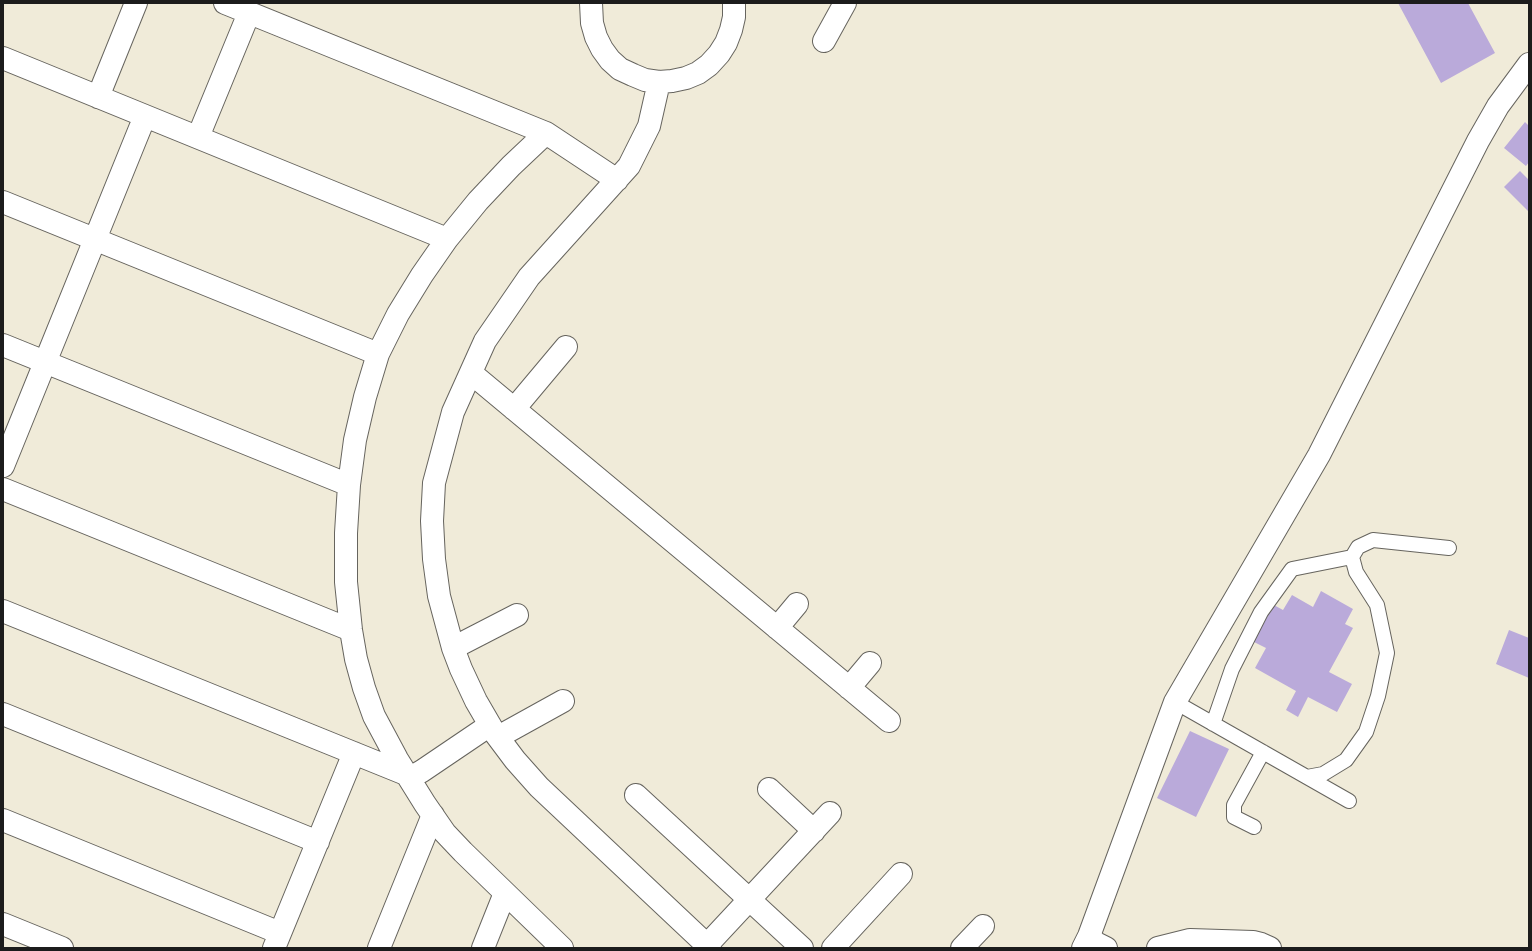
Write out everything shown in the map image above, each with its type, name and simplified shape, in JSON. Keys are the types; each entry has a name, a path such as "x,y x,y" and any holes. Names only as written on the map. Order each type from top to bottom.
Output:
{"street":[{"path":"98,97 136,3"},
{"path":"225,3 546,133 617,180"},
{"path":"592,3 592,23 596,37 610,60 620,69 632,75 645,80 659,82 686,78 709,65 726,43 732,24 734,3"},
{"path":"824,41 845,3"},
{"path":"198,138 249,13"},
{"path":"3,58 448,239"},
{"path":"1106,948 1096,943 1085,942 1175,702 1319,454 1478,141 1498,106 1529,64"},
{"path":"659,82 649,126 629,166 529,277 485,341 453,412 433,491 432,521 434,559 439,596 453,648 461,669 476,701 494,731 515,760 539,787 709,947 749,900 830,813"},
{"path":"3,466 146,116"},
{"path":"546,133 482,196 448,239 422,275 398,314 378,354 365,397 357,433 349,485 346,533 346,575 351,630 356,659 374,716 387,743 446,833 463,852 562,948"},
{"path":"3,202 378,354"},
{"path":"3,344 349,485"},
{"path":"514,409 566,347"},
{"path":"471,373 889,721"},
{"path":"3,489 351,630"},
{"path":"777,628 797,604"},
{"path":"3,611 408,775 415,775 494,731 563,701"},
{"path":"453,648 517,615"},
{"path":"849,688 870,663"},
{"path":"3,714 318,842"},
{"path":"3,820 277,940 354,753"},
{"path":"769,789 814,831"},
{"path":"636,796 802,948"},
{"path":"379,948 433,815"},
{"path":"833,948 901,874"},
{"path":"483,948 505,893"},
{"path":"3,924 62,948"},
{"path":"962,948 982,926"},
{"path":"1158,948 1190,940 1253,942 1266,945 1270,948"}],"lane":[{"path":"1307,777 1323,774 1346,760 1366,732 1378,696 1387,653 1377,605 1356,572 1352,557 1358,547 1373,540 1449,548"},
{"path":"1213,724 1238,656 1261,612 1292,569 1352,557"},
{"path":"1175,702 1349,801"},
{"path":"1254,827 1234,817 1234,806 1263,752"}],"building":[{"path":"1398,3 1468,3 1495,53 1441,83"},
{"path":"1525,122 1529,126 1529,162 1526,166 1504,148"},
{"path":"1520,171 1529,180 1529,212 1504,187"},
{"path":"1321,591 1353,609 1345,624 1353,628 1329,672 1352,684 1337,712 1308,697 1298,717 1286,710 1296,691 1255,668 1266,648 1252,641 1272,604 1283,610 1292,595 1313,607"},
{"path":"1509,630 1529,638 1529,678 1496,664"},
{"path":"1190,731 1229,749 1196,817 1157,798"}]}
